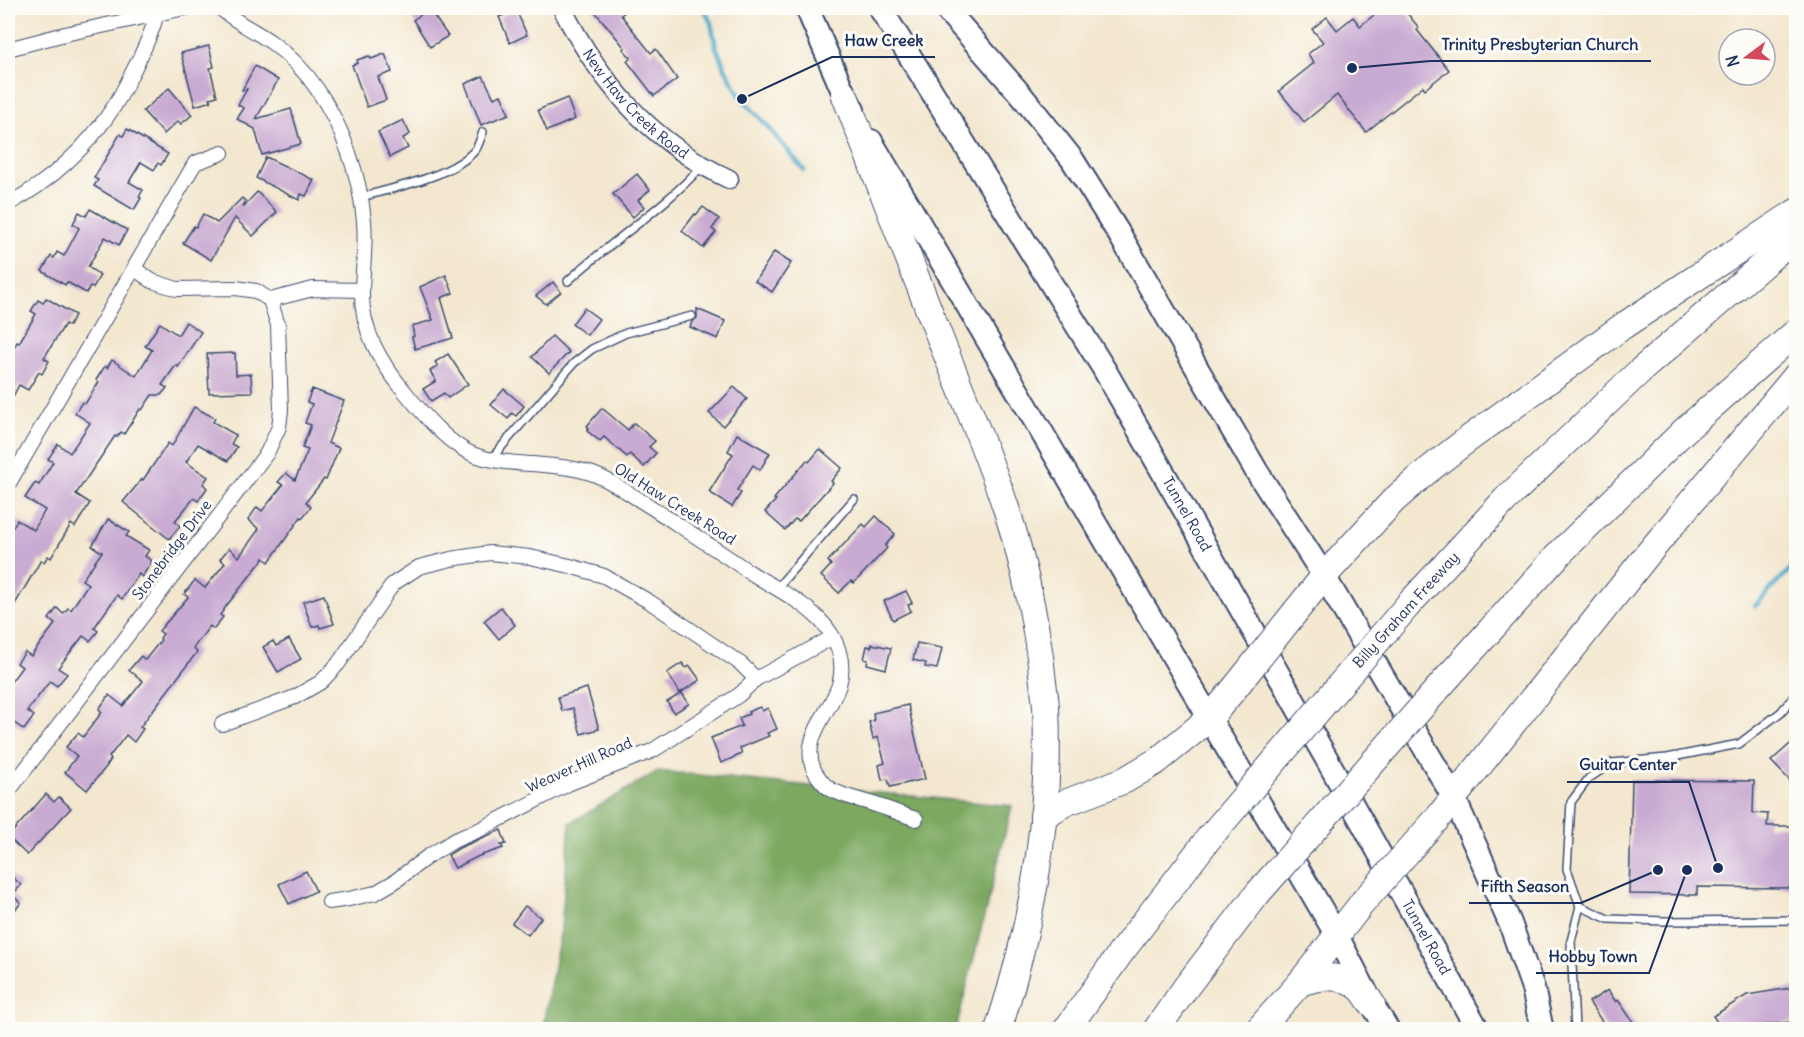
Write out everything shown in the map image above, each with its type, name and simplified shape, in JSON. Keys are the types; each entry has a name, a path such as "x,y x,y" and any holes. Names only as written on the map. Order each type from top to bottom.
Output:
{"highway":[{"path":"845,96 986,452 1013,533 1037,637 1046,706 1043,816 1036,878 1025,936 998,1029"},
{"path":"1043,816 1065,803 1125,780 1149,766 1210,718 1324,576 1393,501 1462,443 1623,326 1797,212"},
{"name":"Billy Graham Freeway","path":"1066,1029 1209,837 1409,604 1506,500 1640,371 1797,236"},
{"path":"1156,1029 1258,893 1560,553 1684,431 1797,332"},
{"path":"1258,1029 1300,982 1363,902 1436,820 1647,555 1797,376"},
{"path":"1300,982 1322,976 1346,980 1360,988 1372,1004"}],"main road":[{"path":"807,8 845,96 1336,934 1372,1004 1388,1029"},
{"name":"Tunnel Road","path":"880,8 1104,369 1478,1029"},
{"path":"945,8 1022,96 1072,159 1121,237 1257,472 1324,576 1454,798 1510,923 1533,988 1542,1029"}],"street":[{"path":"8,49 185,8"},
{"name":"Old Haw Creek Road","path":"220,8 235,20 269,40 302,69 318,90 341,135 362,197 364,224 362,290 365,323 387,368 406,394 457,445 469,453 491,459 573,468 600,477 817,616 833,637 839,650 840,674 838,686 819,724 811,749 811,762 816,774 827,787 848,797 916,819"},
{"name":"New Haw Creek Road","path":"562,8 588,55 636,115 702,166 729,179"},
{"path":"8,204 24,196 50,177 101,125 116,104 135,68 153,31 157,13"},
{"path":"8,485 195,164 222,153"},
{"path":"135,269 152,282 177,289 236,288 256,291 270,300 313,289 362,290"},
{"name":"Stonebridge Drive","path":"8,792 260,462 273,441 279,427 280,410 278,325 270,300"},
{"path":"222,724 295,698 321,682 338,664 393,584 419,567 490,553 530,557 604,576 650,602 741,664 756,679"},
{"name":"Weaver Hill Road","path":"329,902 363,896 384,888 427,856 455,840 570,783 652,751 739,695 756,679 833,637"}],"lane":[{"path":"362,197 404,186 441,172 465,159 477,148 483,132"},
{"path":"568,281 686,183 702,166"},
{"path":"491,459 574,363 592,349 626,333 692,316"},
{"path":"776,589 854,499"},
{"path":"1575,1029 1570,941 1580,906 1568,869 1571,802 1589,778 1612,763 1667,758 1739,744 1781,712 1797,694"},
{"path":"1580,906 1608,918 1664,921 1797,920"}],"green space":[{"path":"658,771 1012,806 956,1029 542,1030 561,929 570,823"}],"building":[{"path":"592,8 629,8 621,15 651,53 656,49 677,79 654,96 627,61 631,58 623,49 625,48"},
{"path":"1383,8 1403,8 1419,28 1417,30 1449,70 1425,89 1423,86 1366,132 1337,95 1304,122 1279,91 1314,63 1308,54 1323,42 1312,29 1327,17 1337,30 1353,17 1360,26"},
{"path":"429,9 448,36 430,47 413,20"},
{"path":"516,10 527,35 510,43 499,17"},
{"path":"209,46 214,67 210,68 217,96 210,98 211,101 195,106 181,53"},
{"path":"385,54 392,72 378,77 386,100 367,107 352,65 358,63 357,60 369,56 371,59"},
{"path":"255,66 278,80 256,119 291,109 301,144 262,155 255,129 237,119 244,108 238,105 247,89 242,90"},
{"path":"483,76 494,98 501,95 509,114 481,125 465,84"},
{"path":"169,88 192,115 181,124 178,121 164,134 143,111"},
{"path":"567,98 575,119 547,131 538,110"},
{"path":"403,120 410,134 403,138 408,148 390,157 378,132"},
{"path":"127,129 168,154 161,165 158,163 154,170 141,162 129,182 143,190 134,210 94,186 98,180 94,178 120,134 123,136"},
{"path":"266,157 314,180 306,196 301,194 299,200 256,178"},
{"path":"637,174 650,190 638,200 644,207 633,217 613,194"},
{"path":"257,192 277,212 253,236 235,218 211,260 183,243 203,214 217,223 242,198 245,201 243,207"},
{"path":"703,207 719,219 712,229 716,232 703,248 682,231"},
{"path":"90,209 127,230 119,245 105,237 88,267 100,275 93,288 90,287 86,293 67,282 65,285 42,271 51,256 54,258 57,252 64,256 79,228 73,224 79,212 86,216"},
{"path":"774,252 791,263 772,292 755,281"},
{"path":"446,275 453,293 441,298 453,338 415,349 412,326 433,320 420,287"},
{"path":"553,282 561,292 546,304 536,296"},
{"path":"46,298 75,315 69,326 65,324 44,358 49,361 42,374 39,372 28,390 19,385 8,406 8,344 14,348 17,342 19,343 36,314 31,311 38,300 43,303"},
{"path":"584,308 599,319 587,335 572,324"},
{"path":"697,309 725,321 718,339 690,327 697,318"},
{"path":"186,322 201,332 178,367 176,365 162,385 167,388 161,395 152,395 124,434 121,432 117,437 115,436 76,494 90,503 75,527 71,524 51,558 48,556 44,562 41,560 8,616 8,524 13,527 17,520 34,530 45,510 25,498 35,483 39,485 53,462 48,459 58,444 70,453 90,423 75,413 82,402 85,404 99,382 96,380 112,360 136,376 152,350 145,346 160,323 178,335"},
{"path":"552,336 569,352 549,373 532,357"},
{"path":"235,353 236,375 251,374 252,392 209,393 207,354"},
{"path":"448,354 468,384 448,398 444,393 431,401 423,389 436,381 430,371 438,366 435,362"},
{"path":"734,387 747,399 723,426 709,413"},
{"path":"312,389 344,401 328,443 339,448 326,480 324,479 306,502 311,507 301,517 269,562 264,558 227,605 220,615 223,617 214,629 210,626 193,648 197,652 140,727 143,729 134,742 126,735 109,757 111,759 106,767 87,790 65,772 77,756 66,747 78,733 83,737 102,712 99,709 109,695 123,706 143,681 129,670 141,656 145,660 161,640 163,634 159,631 188,597 184,594 195,580 205,588 225,563 220,559 229,548 239,557 259,529 248,520 257,507 262,511 283,485 278,482 286,473 295,480 308,450 302,448 311,425 305,423 312,404 307,402"},
{"path":"504,389 524,406 516,416 512,413 508,419 491,405"},
{"path":"194,407 215,418 213,422 236,435 231,444 237,447 228,461 198,444 186,462 208,477 203,484 207,488 198,501 194,498 175,521 180,526 169,539 123,502 143,480 168,443 172,446"},
{"path":"602,408 628,430 634,423 655,441 649,447 656,453 644,467 630,454 627,457 604,437 600,441 587,431 589,428 587,426"},
{"path":"737,434 770,453 760,470 753,465 737,490 741,493 732,507 709,492 733,454 728,451"},
{"path":"820,449 842,468 831,481 833,483 799,521 795,519 785,530 765,512 807,460 809,462"},
{"path":"876,516 895,534 885,546 887,548 854,583 851,581 839,593 821,576 831,565 828,561 863,524 866,527"},
{"path":"108,519 129,532 126,536 149,550 145,556 152,561 142,577 139,574 122,599 117,595 94,628 98,631 90,641 83,636 58,668 67,674 57,686 50,681 27,711 34,716 24,730 8,718 8,686 22,667 17,663 25,652 31,656 55,624 49,619 57,608 63,614 68,608 71,610 88,584 82,580 102,552 92,546"},
{"path":"906,591 912,603 908,605 911,611 893,620 884,601"},
{"path":"324,595 334,624 320,628 319,625 312,627 303,602"},
{"path":"501,607 515,625 499,639 484,621"},
{"path":"289,639 301,659 278,672 263,647 273,641 276,646"},
{"path":"917,643 942,648 937,669 925,667 926,663 913,660"},
{"path":"872,644 891,648 886,669 867,664 868,660 864,659 867,646 871,647"},
{"path":"682,663 686,668 690,666 700,680 680,693 667,673"},
{"path":"587,688 599,729 581,734 573,708 562,711 558,697"},
{"path":"682,693 689,704 674,713 667,702"},
{"path":"908,705 925,779 890,787 888,779 882,780 879,765 885,763 878,737 873,739 869,722 874,721 873,713"},
{"path":"760,707 762,711 768,708 777,729 767,733 769,736 740,748 742,754 721,763 711,738 742,726 739,718"},
{"path":"1797,738 1797,788 1771,761"},
{"path":"1632,780 1754,781 1753,813 1768,814 1767,826 1797,826 1797,888 1697,887 1697,895 1629,894"},
{"path":"46,794 54,802 59,797 71,808 27,855 8,837"},
{"path":"501,830 506,844 501,845 503,848 479,856 455,868 448,855"},
{"path":"306,871 316,891 289,904 279,884"},
{"path":"8,873 21,885 12,895 21,903 8,918"},
{"path":"525,906 541,918 528,935 512,923"},
{"path":"1797,987 1797,1021 1750,1029 1722,1029 1713,1016 1747,995"},
{"path":"1608,990 1616,1002 1618,1000 1638,1029 1607,1029 1589,1002"}],"waterway":[{"path":"704,8 711,23 716,47 742,99 804,170"},
{"path":"1755,606 1796,563"}],"place":[{"name":"Trinity Presbyterian Church","path":"1352,68"},
{"name":"Haw Creek","path":"742,99"},
{"name":"Guitar Center","path":"1718,868"},
{"name":"Fifth Season","path":"1658,870"},
{"name":"Hobby Town","path":"1687,870"}]}
